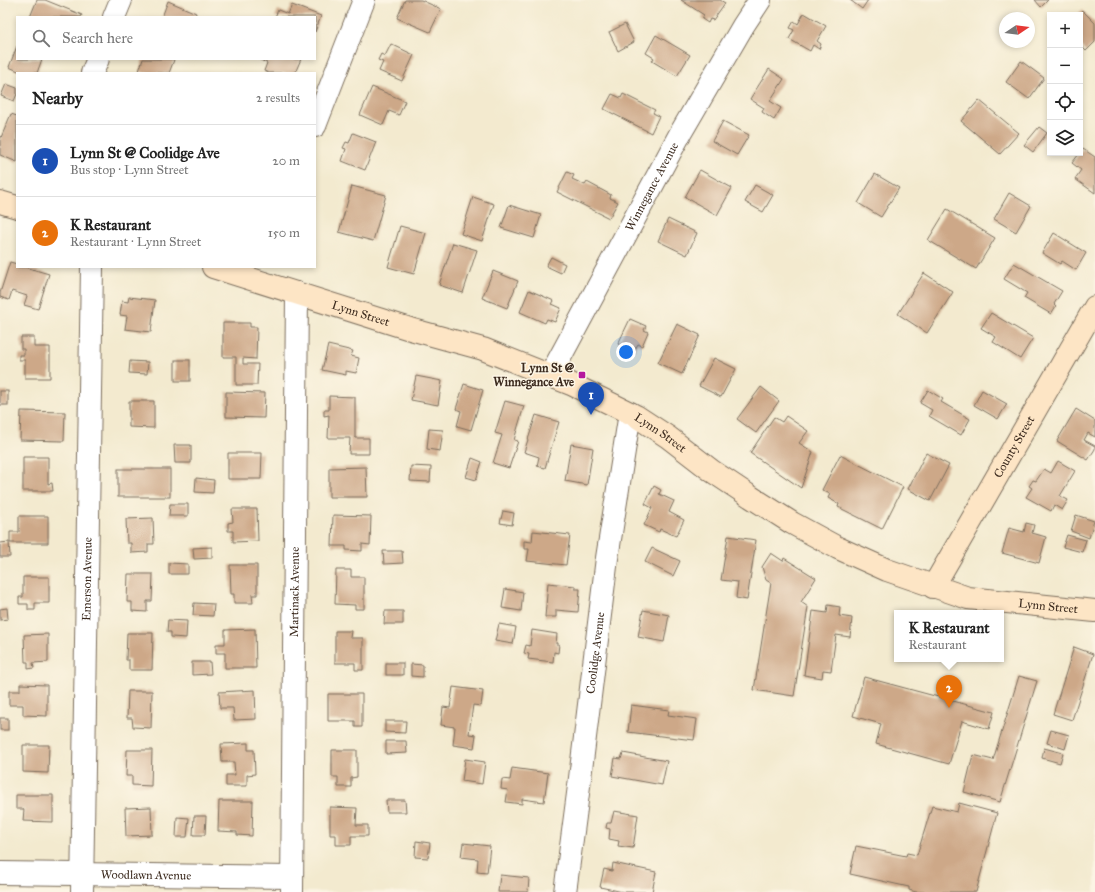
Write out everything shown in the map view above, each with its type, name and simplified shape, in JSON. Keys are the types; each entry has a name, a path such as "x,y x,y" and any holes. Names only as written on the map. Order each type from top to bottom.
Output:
{"main road":[{"path":"0,202 16,207"},
{"name":"Lynn Street","path":"219,268 258,274 297,293 410,329 483,349 571,384 630,413 668,437 712,471 792,523 838,548 887,570 968,598 1095,611"},
{"name":"County Street","path":"933,587 1095,307"}],"street":[{"path":"114,16 121,0"},
{"path":"316,123 364,0"},
{"name":"Winnegance Avenue","path":"550,376 680,134 743,26 760,0"},
{"path":"92,72 98,60"},
{"name":"Emerson Avenue","path":"83,883 92,268"},
{"name":"Martinack Avenue","path":"292,884 297,293"},
{"name":"Coolidge Avenue","path":"564,892 579,786 607,558 630,413"},
{"name":"Woodlawn Avenue","path":"0,873 83,883 292,884"}],"building":[{"path":"37,0 45,0 82,15 82,16 30,16"},
{"path":"405,0 421,0 441,9 430,32 397,18"},
{"path":"681,0 720,0 725,3 713,20 710,19 708,23 702,19 704,15"},
{"path":"850,0 868,0 862,9"},
{"path":"1035,0 1048,0 1041,7"},
{"path":"168,1 196,13 195,16 162,16"},
{"path":"292,5 321,16 316,29 316,16 275,16 278,10 288,14"},
{"path":"1082,10 1095,23 1095,42 1086,51 1083,48 1083,12 1080,12"},
{"path":"804,13 826,26 817,41 821,44 819,49 813,45 810,51 789,39 794,30 790,28 794,21 798,24"},
{"path":"625,24 634,42 618,51 609,32"},
{"path":"656,35 690,55 677,76 652,61 654,58 646,53"},
{"path":"391,44 414,55 402,81 379,71 383,62 378,60 381,54 385,56"},
{"path":"16,49 16,60 42,60 37,72 21,72 9,67"},
{"path":"143,60 174,60 169,72 139,71"},
{"path":"260,60 301,60 295,72 266,72 264,71 267,63"},
{"path":"1021,61 1044,78 1029,99 1006,82"},
{"path":"769,69 784,79 770,101 781,108 774,120 762,112 764,108 750,99"},
{"path":"6,84 16,88 16,96 14,101 1,96"},
{"path":"372,87 405,101 399,115 389,111 383,125 360,115"},
{"path":"612,94 621,98 623,94 655,110 653,113 659,116 651,133 604,109"},
{"path":"979,100 1019,133 1000,154 961,121"},
{"path":"11,114 16,116 16,162 0,155 0,140"},
{"path":"723,121 749,135 737,155 712,141"},
{"path":"1039,127 1047,133 1033,152 1024,145"},
{"path":"353,133 376,142 365,170 342,161 346,149 343,148 346,142 349,143"},
{"path":"1083,149 1095,157 1095,193 1075,179 1081,170 1072,163 1078,156 1083,156"},
{"path":"700,170 732,188 717,215 685,197"},
{"path":"567,172 574,175 572,179 585,185 587,182 611,195 610,198 618,202 609,218 557,192"},
{"path":"875,174 899,188 881,217 858,203"},
{"path":"755,185 773,195 763,212 745,202"},
{"path":"352,186 386,195 373,241 339,232"},
{"path":"1009,193 1031,206 1016,232 994,219"},
{"path":"473,197 494,204 482,241 461,234"},
{"path":"509,205 541,215 534,238 501,228"},
{"path":"947,209 995,238 976,269 928,240"},
{"path":"668,219 697,233 687,255 658,241"},
{"path":"400,226 426,233 414,274 388,267"},
{"path":"1054,233 1086,253 1076,270 1062,261 1060,264 1042,253"},
{"path":"453,243 477,250 463,293 439,285"},
{"path":"551,257 565,264 561,273 546,266"},
{"path":"10,262 16,264 16,268 28,268 49,274 38,309 24,305 27,296 12,291 9,300 0,297"},
{"path":"1014,263 1062,291 1054,304 1056,306 1051,314 1024,298 1027,293 1004,279"},
{"path":"493,271 518,281 507,308 482,298"},
{"path":"924,273 953,292 927,333 898,314"},
{"path":"529,290 554,301 552,304 561,308 555,322 547,319 545,323 520,312"},
{"path":"129,297 155,300 151,332 125,329 127,316 120,315 122,301 128,302"},
{"path":"991,313 1033,338 1020,359 993,342 996,337 981,328"},
{"path":"630,319 646,326 644,330 648,332 642,346 638,344 634,351 618,344"},
{"path":"223,323 250,323 250,327 257,327 256,359 243,358 243,364 258,364 257,385 236,385 236,357 223,357"},
{"path":"677,324 700,335 682,374 658,363"},
{"path":"21,337 34,337 34,347 50,347 50,378 25,378 25,360 19,360 19,355 24,355 24,349 21,349"},
{"path":"328,345 353,351 351,356 359,358 356,373 346,371 346,375 322,370"},
{"path":"714,358 736,369 721,397 699,386"},
{"path":"175,360 190,360 190,381 175,381"},
{"path":"130,361 148,362 147,374 129,373"},
{"path":"416,376 442,381 438,405 411,400"},
{"path":"464,384 483,390 471,430 457,426 461,411 456,409"},
{"path":"761,387 779,401 756,433 737,419"},
{"path":"928,390 943,399 941,402 970,419 961,435 929,416 932,410 920,403"},
{"path":"982,390 1007,404 998,419 974,405"},
{"path":"0,391 8,391 8,405 0,405"},
{"path":"226,392 265,393 264,418 226,417"},
{"path":"329,396 355,397 355,438 369,438 369,454 349,454 350,438 328,438 329,415 324,416 324,410 329,410"},
{"path":"129,401 154,401 154,428 129,427"},
{"path":"505,401 524,406 514,440 518,441 509,468 493,463 502,435 495,433"},
{"path":"1076,409 1095,421 1095,437 1088,433 1084,440 1095,446 1095,449 1088,460 1057,441"},
{"path":"21,411 65,412 64,441 20,440"},
{"path":"536,415 559,422 545,468 537,466 539,457 524,452"},
{"path":"786,416 808,431 799,443 813,452 801,488 750,453 774,417 782,422"},
{"path":"429,429 443,430 440,451 427,449"},
{"path":"571,444 593,448 587,485 565,481"},
{"path":"174,445 191,445 191,463 175,463"},
{"path":"228,453 262,453 261,479 228,479"},
{"path":"926,453 949,465 930,501 908,489"},
{"path":"840,455 903,487 882,529 838,507 839,504 828,498 830,494 822,490"},
{"path":"23,457 48,457 48,484 52,483 53,491 23,491"},
{"path":"472,458 482,462 476,480 466,477"},
{"path":"1058,461 1075,471 1060,496 1068,500 1062,510 1054,505 1051,511 1026,497 1032,488 1029,486 1033,480 1036,481 1044,469 1051,473"},
{"path":"411,466 431,467 430,482 410,481"},
{"path":"366,467 367,497 329,497 329,468"},
{"path":"118,469 170,469 170,497 118,497"},
{"path":"196,478 214,480 213,493 195,492"},
{"path":"654,486 661,490 659,494 674,501 669,512 684,520 676,536 660,529 659,532 644,525 652,508 645,504"},
{"path":"170,504 188,504 188,516 169,516"},
{"path":"232,509 257,509 258,541 233,542 233,531 228,531 228,523 233,522"},
{"path":"503,511 514,513 512,525 500,523"},
{"path":"333,515 371,516 370,545 362,544 362,551 346,550 346,546 332,546"},
{"path":"1076,515 1094,521 1089,538 1071,531"},
{"path":"19,516 48,516 48,543 10,543 10,532 19,532"},
{"path":"153,518 154,544 148,544 148,552 131,553 131,543 127,543 126,519"},
{"path":"1026,523 1034,525 1032,533 1046,537 1039,563 1002,553 1009,528 1024,532"},
{"path":"533,531 570,535 566,565 527,561 529,549 524,549 524,541 532,542"},
{"path":"1067,535 1086,540 1082,552 1063,547"},
{"path":"728,536 756,540 747,600 736,598 738,582 721,580"},
{"path":"9,542 10,557 0,557 0,543"},
{"path":"212,547 212,558 194,559 193,548"},
{"path":"652,548 680,561 673,576 645,562"},
{"path":"383,551 402,551 403,563 384,564"},
{"path":"771,553 783,561 784,558 816,578 801,602 808,607 794,696 754,690 771,583 766,580 762,567"},
{"path":"169,563 188,564 188,574 169,574"},
{"path":"230,565 257,565 257,595 252,595 253,603 234,603 234,594 231,594"},
{"path":"336,570 351,570 351,577 364,577 364,609 355,609 355,605 335,604"},
{"path":"128,574 153,574 152,601 147,601 147,612 132,611 132,602 127,602"},
{"path":"23,577 49,577 49,603 35,603 35,610 28,610 28,604 19,604 19,597 23,597"},
{"path":"548,583 575,586 575,589 580,589 578,612 556,610 556,617 545,617"},
{"path":"505,589 523,592 521,611 502,608"},
{"path":"194,603 214,604 213,616 193,615"},
{"path":"828,605 840,607 839,616 852,618 850,637 836,635 831,671 823,670 822,678 804,675 813,611 827,613"},
{"path":"7,608 8,619 0,620 0,609"},
{"path":"643,610 669,615 664,642 638,637"},
{"path":"385,611 403,611 403,624 384,624"},
{"path":"168,620 187,621 186,638 171,637 171,632 167,632"},
{"path":"499,624 516,627 513,644 495,641"},
{"path":"255,629 256,668 225,668 225,653 216,653 216,644 225,644 225,630"},
{"path":"532,630 557,634 556,644 559,644 558,653 554,652 553,662 528,659 529,654 524,653 526,645 530,646"},
{"path":"335,631 351,631 350,638 363,638 363,670 355,670 355,663 335,663"},
{"path":"127,633 153,633 152,670 129,670 129,660 126,660"},
{"path":"48,634 48,662 33,663 34,668 28,669 28,662 25,662 24,635"},
{"path":"1074,647 1093,654 1072,720 1053,714"},
{"path":"192,662 210,662 211,674 192,675"},
{"path":"386,663 403,663 403,675 386,675"},
{"path":"411,664 423,665 423,677 411,676"},
{"path":"1019,676 1037,681 1000,802 964,792 973,755 993,760"},
{"path":"864,677 994,712 989,729 962,721 949,764 876,744 881,724 853,716"},
{"path":"20,684 47,685 47,716 23,715 23,705 9,705 9,691 20,691"},
{"path":"453,687 483,691 481,706 473,705 469,734 476,735 474,748 453,745 455,727 441,725 443,707 450,708"},
{"path":"255,690 256,719 234,720 233,708 220,708 219,692"},
{"path":"128,691 152,691 151,728 133,727 132,718 127,718"},
{"path":"328,694 362,694 362,727 355,727 355,721 328,721"},
{"path":"631,705 669,710 668,715 697,719 694,740 628,732"},
{"path":"0,718 8,718 8,730 0,730"},
{"path":"385,721 406,721 405,733 385,732"},
{"path":"1051,730 1069,735 1065,749 1047,743"},
{"path":"386,741 406,741 407,753 386,754"},
{"path":"248,743 248,750 254,750 255,774 247,775 247,786 226,786 226,775 235,775 234,762 222,762 221,744"},
{"path":"23,745 49,745 48,773 23,772"},
{"path":"1044,748 1063,753 1060,763 1042,758"},
{"path":"127,750 152,750 151,786 132,785 132,776 126,776"},
{"path":"332,750 357,750 357,777 351,778 351,787 338,787 338,777 332,777"},
{"path":"623,753 667,761 662,785 612,776 615,758 621,759"},
{"path":"465,759 485,762 482,784 462,781"},
{"path":"512,768 548,773 544,802 522,799 522,804 506,802 508,790 501,789 502,779 510,780"},
{"path":"16,795 53,795 53,822 23,821 24,809 16,809"},
{"path":"386,800 405,800 406,812 387,812"},
{"path":"219,801 253,801 252,836 237,835 237,832 218,831"},
{"path":"959,803 997,813 976,892 916,892 909,890 909,887 850,874 856,846 906,856 907,853 917,855 932,806 957,812"},
{"path":"151,807 152,835 126,836 125,808"},
{"path":"330,807 357,808 356,825 368,825 368,836 351,836 351,845 336,845 336,835 330,835"},
{"path":"614,811 638,815 633,848 618,846 619,841 609,839 610,829 606,828 607,823 611,823"},
{"path":"194,816 206,816 205,835 193,835"},
{"path":"177,817 189,818 187,837 176,837"},
{"path":"416,841 430,843 428,858 415,857"},
{"path":"463,843 490,846 487,873 477,872 478,859 461,857"},
{"path":"613,863 656,872 652,892 623,892 600,887 604,869 612,871"},
{"path":"500,875 529,878 528,892 498,892"}],"place":[{"name":"Lynn St @ Winnegance Ave","path":"582,375"},
{"name":"Lynn St @ Coolidge Ave","path":"591,415"},
{"name":"K Restaurant","path":"949,708"}]}
